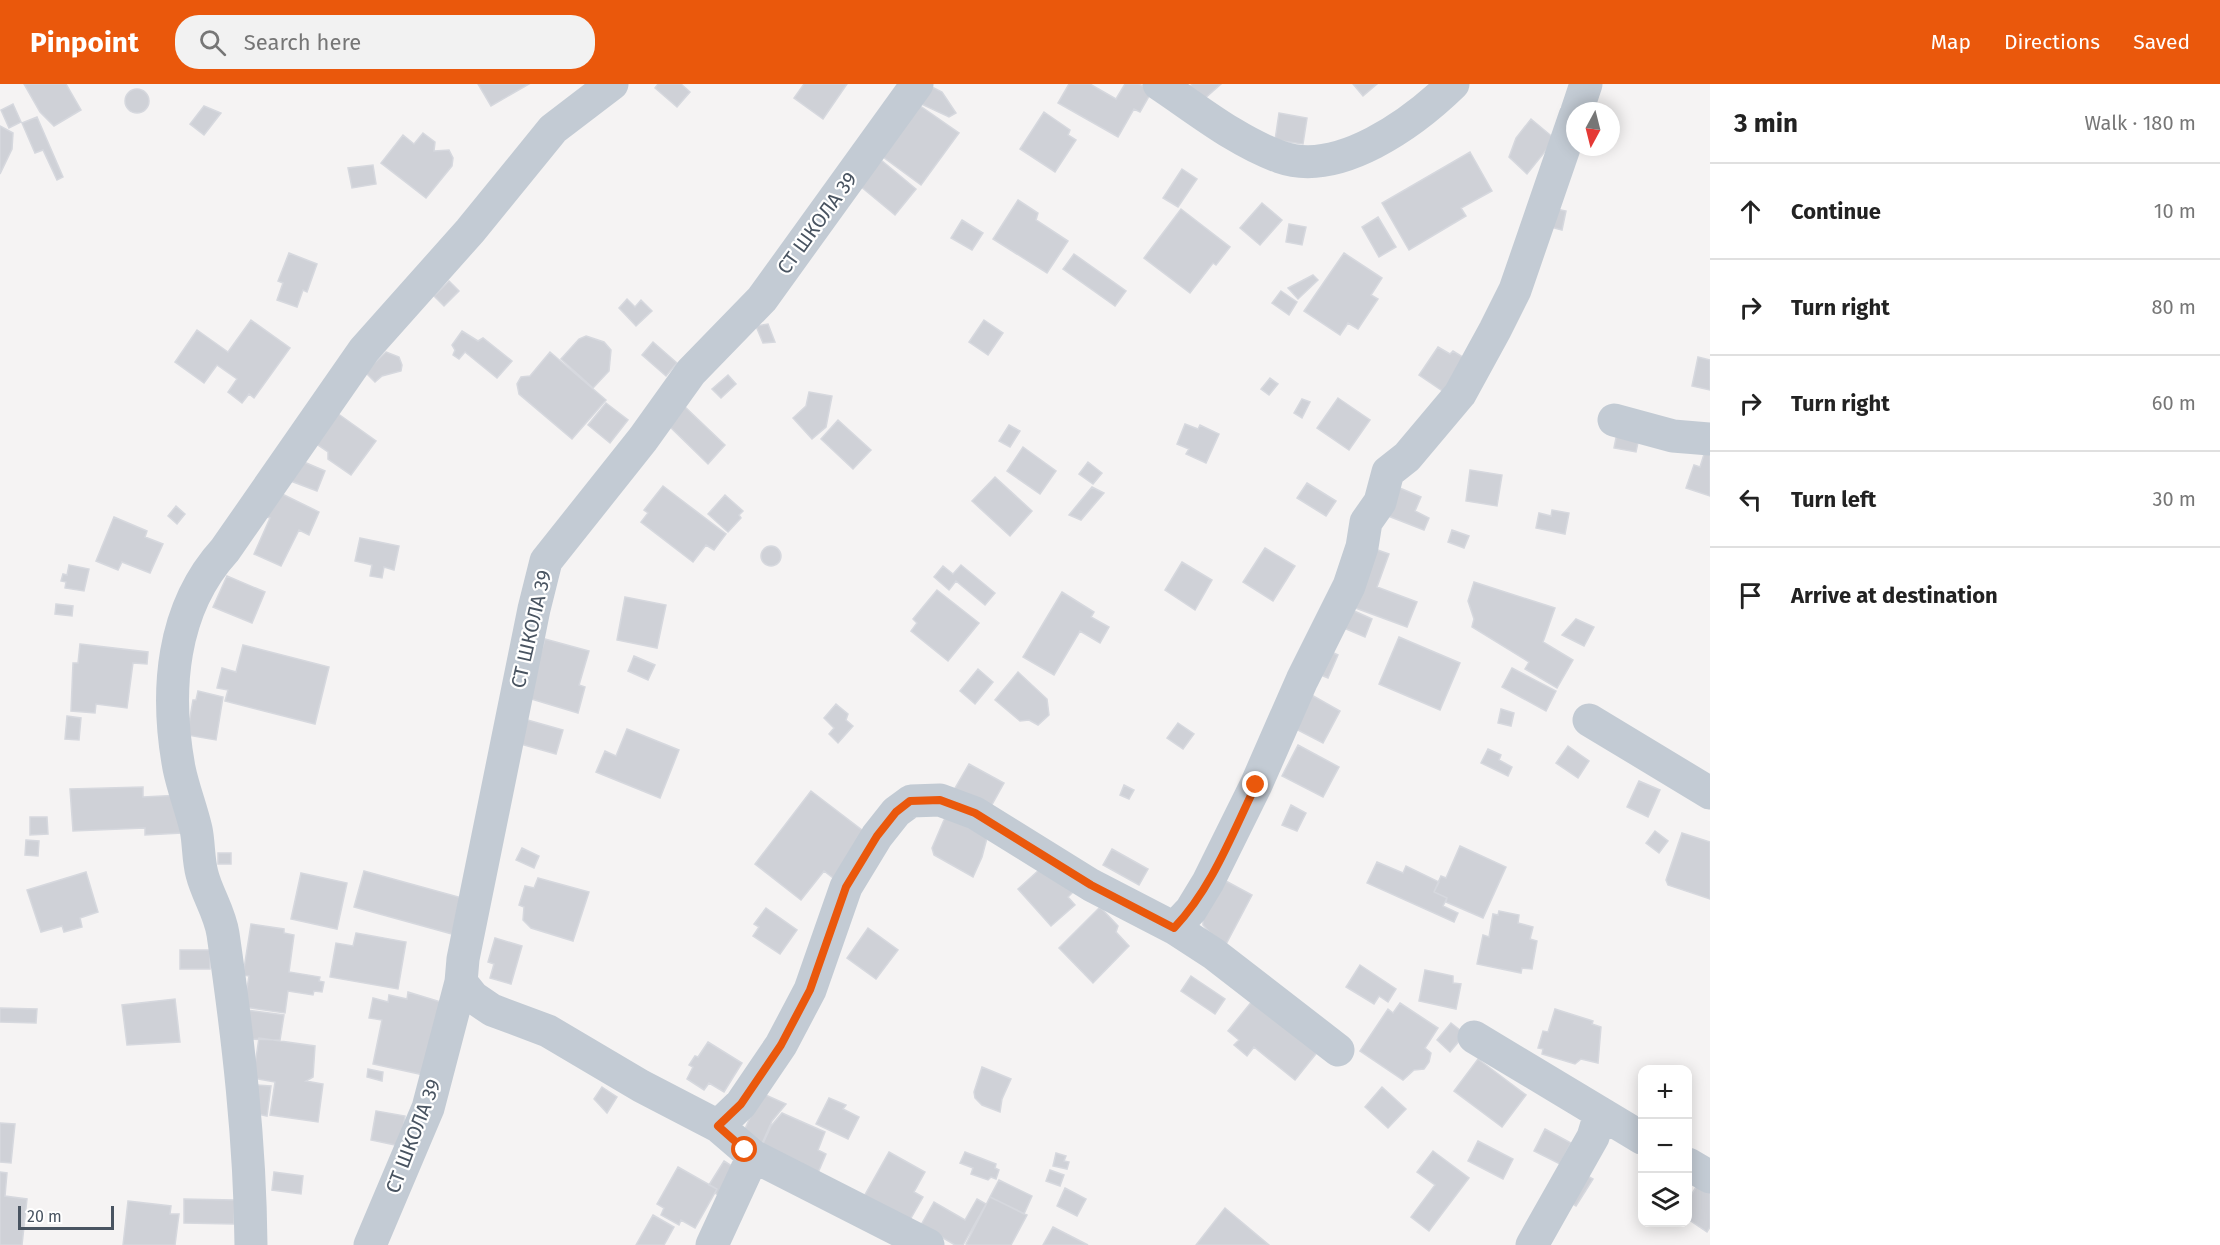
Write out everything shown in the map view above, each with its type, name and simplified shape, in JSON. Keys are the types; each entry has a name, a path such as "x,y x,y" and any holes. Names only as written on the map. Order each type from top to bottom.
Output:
{"street":[{"path":"251,1245 250,1167 246,1114 222,930 201,872 196,830 179,769 173,721 173,666 179,634 206,571 225,550 364,350 470,231 553,129 612,84"},
{"name":"СТ ШКОЛА 39","path":"370,1245 428,1108 460,982 507,737 546,561 643,439 691,372 762,298 917,84"},
{"path":"1159,84 1246,142 1282,158 1303,161 1349,153 1379,141 1431,106 1453,84"},
{"path":"1580,102 1586,84"},
{"path":"1174,928 1191,910 1208,882 1256,785 1302,680 1349,586 1362,547 1366,522 1380,502 1388,472 1407,457 1460,394 1515,290 1566,142"},
{"path":"1614,420 1673,436 1710,439"},
{"path":"1589,720 1710,793"},
{"path":"718,1126 741,1104 781,1045 810,990 846,887 877,836 896,812 910,801 940,800 975,813 1091,885 1174,928 1214,954 1338,1050"},
{"path":"460,982 473,997 492,1010 548,1030 632,1081 718,1126 753,1156 928,1245"},
{"path":"1474,1037 1638,1136"},
{"path":"1532,1245 1593,1137 1600,1114"},
{"path":"712,1245 753,1156"},
{"path":"1692,1166 1710,1177"}],"building":[{"path":"24,84 66,84 81,110 54,126 40,112"},
{"path":"478,84 529,84 491,106"},
{"path":"658,84 681,84 690,92 677,107 655,88"},
{"path":"804,84 847,84 823,119 794,98"},
{"path":"1069,84 1090,84 1116,99 1125,84 1139,84 1152,91 1140,112 1134,109 1118,137 1058,103"},
{"path":"1193,84 1221,84 1203,100 1190,86"},
{"path":"1353,84 1377,84 1363,96"},
{"path":"928,85 942,92 956,113 949,117 919,103"},
{"path":"137,89 142,90 148,96 148,106 142,112 137,113 132,112 126,106 125,101 126,96 132,90"},
{"path":"916,103 959,133 921,185 879,154"},
{"path":"13,104 21,122 9,128 1,110"},
{"path":"204,106 221,113 204,135 190,124"},
{"path":"1044,112 1070,130 1068,135 1076,140 1055,172 1020,149"},
{"path":"1279,113 1307,118 1303,144 1275,140"},
{"path":"37,117 63,177 57,180 43,150 35,153 22,123"},
{"path":"1531,119 1555,139 1527,174 1509,157 1516,138"},
{"path":"0,126 13,133 12,149 0,174"},
{"path":"423,133 435,142 434,151 449,150 453,158 452,166 426,198 381,163 403,135 414,144"},
{"path":"1470,152 1492,191 1461,208 1466,216 1409,250 1382,203"},
{"path":"881,160 916,189 895,215 860,186"},
{"path":"373,165 376,184 352,188 348,168"},
{"path":"1182,169 1197,179 1178,207 1163,198"},
{"path":"1018,200 1038,213 1036,220 1068,241 1047,273 993,239"},
{"path":"1262,203 1282,220 1260,245 1240,228"},
{"path":"1552,208 1566,211 1562,230 1547,226"},
{"path":"1181,209 1230,247 1216,265 1213,263 1190,293 1144,258"},
{"path":"1378,217 1396,247 1379,257 1362,227"},
{"path":"962,220 983,233 972,250 951,238"},
{"path":"1289,224 1306,227 1302,245 1286,242"},
{"path":"289,253 317,264 307,292 303,290 297,307 277,300 283,283 278,281"},
{"path":"1344,253 1382,278 1371,295 1378,299 1358,329 1348,323 1340,335 1304,311"},
{"path":"1074,254 1126,291 1115,306 1063,269"},
{"path":"1313,275 1318,280 1298,299 1288,288"},
{"path":"449,281 459,291 444,306 434,296"},
{"path":"1281,291 1297,302 1289,315 1272,303"},
{"path":"627,299 635,307 641,300 652,311 636,326 619,308"},
{"path":"251,320 290,348 254,398 249,394 242,403 228,392 237,379 217,365 204,383 175,362 197,330 228,352"},
{"path":"984,320 1003,333 988,355 969,342"},
{"path":"768,324 775,342 763,343 756,326"},
{"path":"462,331 478,341 483,338 512,361 497,378 465,352 459,359 453,355 455,350 452,345"},
{"path":"586,336 604,342 611,350 609,371 593,388 561,359 579,339"},
{"path":"653,342 677,363 666,376 642,355"},
{"path":"1438,347 1450,354 1453,351 1466,359 1444,392 1419,375"},
{"path":"386,352 399,357 402,365 401,371 382,376 375,382 365,372"},
{"path":"550,352 606,400 572,439 519,394 517,384 521,377 530,376"},
{"path":"1698,357 1710,360 1710,390 1692,386"},
{"path":"728,375 736,384 721,398 712,389"},
{"path":"1270,378 1278,384 1269,395 1261,389"},
{"path":"809,392 832,396 826,427 812,439 793,418 806,406"},
{"path":"1338,398 1370,420 1349,450 1317,428"},
{"path":"1302,399 1310,402 1302,418 1294,413"},
{"path":"606,403 628,420 610,443 588,425"},
{"path":"683,405 725,445 708,464 666,423"},
{"path":"337,413 376,441 351,475 328,459 328,452 315,443"},
{"path":"838,420 871,450 853,469 821,439"},
{"path":"1185,424 1198,429 1200,425 1219,434 1206,463 1186,454 1189,449 1177,444"},
{"path":"1009,425 1020,431 1010,447 999,441"},
{"path":"1618,428 1640,433 1636,452 1614,448"},
{"path":"1023,447 1056,471 1040,494 1007,471"},
{"path":"1705,451 1710,452 1710,496 1686,488 1694,465 1700,467"},
{"path":"297,459 325,471 317,491 288,480"},
{"path":"1088,462 1102,473 1093,484 1079,474"},
{"path":"1470,470 1502,475 1497,506 1466,501"},
{"path":"995,477 1032,511 1010,536 972,501"},
{"path":"1307,483 1336,501 1326,516 1297,498"},
{"path":"663,486 726,534 714,550 706,545 693,562 641,522 648,513 644,510"},
{"path":"1395,486 1421,497 1415,511 1429,518 1424,530 1383,514"},
{"path":"1092,487 1104,493 1081,520 1069,515"},
{"path":"276,491 319,512 309,535 299,530 281,566 254,554 270,518 264,516"},
{"path":"725,495 743,511 739,515 741,518 728,532 708,514"},
{"path":"176,506 185,514 177,524 168,516"},
{"path":"1552,510 1569,513 1565,534 1536,528 1539,513 1551,516"},
{"path":"114,517 147,531 145,537 163,544 150,573 122,562 118,570 96,561"},
{"path":"1452,530 1469,536 1464,548 1448,542"},
{"path":"360,538 399,546 394,570 384,567 382,578 370,576 372,565 355,561"},
{"path":"771,546 778,549 781,556 778,563 771,566 764,563 761,556 764,549"},
{"path":"1265,548 1295,566 1273,601 1243,582"},
{"path":"1372,548 1389,554 1377,587 1417,602 1407,627 1350,606"},
{"path":"1182,562 1212,580 1195,610 1165,590"},
{"path":"69,565 89,569 84,591 65,588 66,582 61,581 63,574 67,575"},
{"path":"961,565 995,593 985,605 956,581 949,590 934,577 943,566 953,574"},
{"path":"227,576 265,592 252,623 213,607"},
{"path":"1474,582 1555,608 1543,642 1573,660 1557,688 1525,669 1529,662 1472,627 1474,619 1468,601"},
{"path":"937,590 979,623 948,661 911,631 917,623 913,619"},
{"path":"1062,592 1094,612 1091,617 1109,627 1100,643 1080,631 1054,675 1023,657"},
{"path":"625,597 666,605 657,648 617,640"},
{"path":"56,604 73,606 72,616 55,614"},
{"path":"1352,610 1372,619 1365,637 1344,628"},
{"path":"1576,619 1594,627 1584,646 1562,635"},
{"path":"1399,637 1460,663 1440,710 1379,684"},
{"path":"545,639 589,651 579,685 585,687 578,713 528,698"},
{"path":"80,644 148,652 147,664 133,663 127,708 96,704 95,713 71,711 73,663 78,663"},
{"path":"243,645 329,667 315,724 225,701 228,690 217,688 222,668 236,672"},
{"path":"1327,650 1338,655 1328,678 1316,673"},
{"path":"634,656 655,665 648,680 628,671"},
{"path":"1512,668 1556,691 1546,711 1502,687"},
{"path":"978,669 993,682 975,704 960,691"},
{"path":"1018,672 1047,699 1049,715 1038,725 1029,720 1020,721 995,700"},
{"path":"198,691 223,697 216,740 187,735 193,700 196,700"},
{"path":"1308,693 1340,711 1323,743 1290,726"},
{"path":"836,704 848,714 846,720 853,726 838,743 829,734 834,728 824,718"},
{"path":"1501,709 1514,713 1511,726 1498,723"},
{"path":"67,716 81,718 79,740 65,739"},
{"path":"524,719 563,730 556,754 517,743"},
{"path":"1178,723 1194,734 1183,749 1167,738"},
{"path":"627,729 679,750 660,798 596,772 605,751 616,756"},
{"path":"1298,745 1339,767 1323,797 1282,776"},
{"path":"1568,746 1589,761 1578,778 1556,763"},
{"path":"1488,749 1501,755 1499,760 1512,767 1508,776 1481,763"},
{"path":"969,764 1004,783 989,810 954,790"},
{"path":"1639,781 1660,790 1648,817 1627,807"},
{"path":"1124,785 1134,790 1129,799 1120,795"},
{"path":"143,787 143,797 181,795 182,833 145,835 145,828 73,831 70,789"},
{"path":"811,791 871,837 837,881 824,871 801,900 755,864"},
{"path":"1291,805 1306,813 1297,831 1282,825"},
{"path":"950,816 987,838 973,877 934,855 932,848 944,820"},
{"path":"30,817 47,817 48,834 30,835"},
{"path":"1655,831 1668,841 1659,853 1646,843"},
{"path":"1682,833 1710,842 1710,899 1668,885 1666,880"},
{"path":"26,840 39,841 38,856 25,855"},
{"path":"1460,846 1506,867 1483,918 1446,902 1447,898 1434,892 1441,876 1446,878"},
{"path":"522,848 539,856 534,868 516,860"},
{"path":"1112,849 1148,869 1139,885 1103,865"},
{"path":"218,853 231,853 231,864 218,864"},
{"path":"1050,860 1076,889 1068,897 1075,905 1051,926 1018,889"},
{"path":"1377,862 1403,873 1406,866 1439,882 1434,892 1447,898 1443,906 1458,913 1454,922 1367,883"},
{"path":"364,871 462,898 452,934 354,907"},
{"path":"86,872 98,912 80,918 82,927 64,932 62,926 41,932 27,890"},
{"path":"301,873 347,883 337,929 291,919"},
{"path":"538,878 589,892 573,941 531,928 523,920 524,907 519,905 525,886 534,888"},
{"path":"1224,880 1252,895 1224,948 1203,925 1203,919"},
{"path":"1100,907 1118,926 1116,932 1129,946 1093,983 1059,948"},
{"path":"766,908 797,930 780,954 753,936 759,927 754,924"},
{"path":"1499,911 1519,915 1518,923 1533,927 1530,939 1537,941 1532,969 1522,968 1521,973 1477,964 1483,935 1489,937 1493,914 1498,915"},
{"path":"251,924 284,929 284,933 294,935 289,972 320,977 319,981 324,982 322,992 314,991 313,995 288,991 285,1013 244,1007 249,976 243,975"},
{"path":"868,928 898,950 876,979 847,958"},
{"path":"356,933 406,942 398,989 330,977 336,943 353,946"},
{"path":"495,938 522,946 511,984 490,978 494,964 488,962"},
{"path":"180,950 210,950 210,969 180,969"},
{"path":"1360,965 1396,989 1388,1002 1379,996 1374,1004 1346,987"},
{"path":"1425,970 1453,976 1453,983 1461,984 1456,1009 1419,1001"},
{"path":"1191,976 1225,999 1215,1014 1181,991"},
{"path":"408,992 444,1003 424,1075 373,1064 382,1020 369,1018 373,998 388,1002 389,995 407,999"},
{"path":"1257,995 1319,1050 1295,1080 1254,1047 1247,1056 1234,1045 1239,1040 1228,1031"},
{"path":"175,999 180,1042 127,1045 122,1005"},
{"path":"1400,1003 1438,1028 1425,1048 1431,1053 1429,1062 1424,1069 1414,1070 1403,1080 1360,1051 1388,1009 1393,1013"},
{"path":"0,1008 37,1009 36,1023 0,1022"},
{"path":"1555,1009 1593,1021 1592,1024 1601,1027 1598,1063 1581,1059 1575,1064 1542,1054 1543,1049 1538,1048 1543,1031 1548,1032"},
{"path":"246,1010 284,1015 280,1040 242,1039"},
{"path":"1451,1023 1465,1034 1450,1052 1437,1040"},
{"path":"259,1038 315,1046 313,1077 306,1081 323,1084 318,1122 270,1115 275,1082 253,1078"},
{"path":"708,1042 742,1063 724,1092 709,1083 704,1090 687,1079 693,1067 689,1065 695,1056 698,1057"},
{"path":"1478,1059 1526,1095 1502,1127 1454,1091"},
{"path":"982,1067 1011,1079 1002,1099 1000,1112 982,1105 975,1098 974,1092"},
{"path":"368,1069 383,1072 382,1081 367,1077"},
{"path":"256,1085 271,1086 267,1116 253,1113"},
{"path":"602,1087 617,1097 607,1113 594,1099"},
{"path":"1382,1087 1406,1109 1388,1128 1365,1107"},
{"path":"761,1093 786,1104 772,1121 760,1148 740,1140"},
{"path":"829,1098 846,1105 843,1109 859,1117 848,1139 816,1124"},
{"path":"376,1111 405,1116 400,1146 371,1140"},
{"path":"782,1113 825,1132 818,1150 826,1154 817,1175 760,1150 771,1126"},
{"path":"0,1123 15,1124 11,1163 0,1162"},
{"path":"1545,1129 1571,1143 1560,1164 1534,1151"},
{"path":"1478,1141 1513,1159 1503,1179 1468,1161"},
{"path":"1433,1151 1469,1178 1429,1231 1411,1217 1435,1185 1417,1172"},
{"path":"889,1152 925,1172 914,1192 923,1197 907,1225 862,1200"},
{"path":"965,1152 996,1164 995,1168 999,1170 996,1179 991,1177 988,1180 971,1174 973,1168 960,1163"},
{"path":"1056,1153 1066,1156 1064,1161 1069,1162 1067,1169 1053,1166"},
{"path":"724,1161 741,1172 724,1199 715,1193 717,1189 709,1185"},
{"path":"678,1167 717,1189 695,1228 681,1220 679,1225 661,1215 664,1208 657,1204"},
{"path":"1050,1170 1064,1175 1060,1186 1046,1181"},
{"path":"0,1172 7,1173 5,1196 27,1199 22,1245 0,1245"},
{"path":"274,1172 303,1176 301,1194 272,1190"},
{"path":"1582,1173 1593,1179 1576,1206 1566,1200"},
{"path":"1701,1179 1710,1185 1710,1227 1707,1232 1692,1222 1692,1194"},
{"path":"999,1180 1032,1196 1024,1214 990,1197"},
{"path":"1065,1188 1086,1199 1077,1216 1057,1206"},
{"path":"990,1197 1027,1215 1011,1245 968,1245 966,1244"},
{"path":"184,1199 235,1200 234,1224 184,1223"},
{"path":"977,1199 986,1204 963,1245 955,1245 921,1225 934,1202 965,1220"},
{"path":"128,1201 171,1206 170,1214 179,1214 175,1245 123,1245"},
{"path":"1225,1208 1269,1245 1196,1245"},
{"path":"653,1215 674,1227 664,1245 636,1245"},
{"path":"1053,1227 1088,1245 1043,1245"}],"route":[{"path":"745,1150 718,1126 741,1104 781,1045 810,990 846,887 877,836 896,812 910,801 940,800 975,813 1091,885 1174,928 1191,910 1208,882 1256,785"}]}
